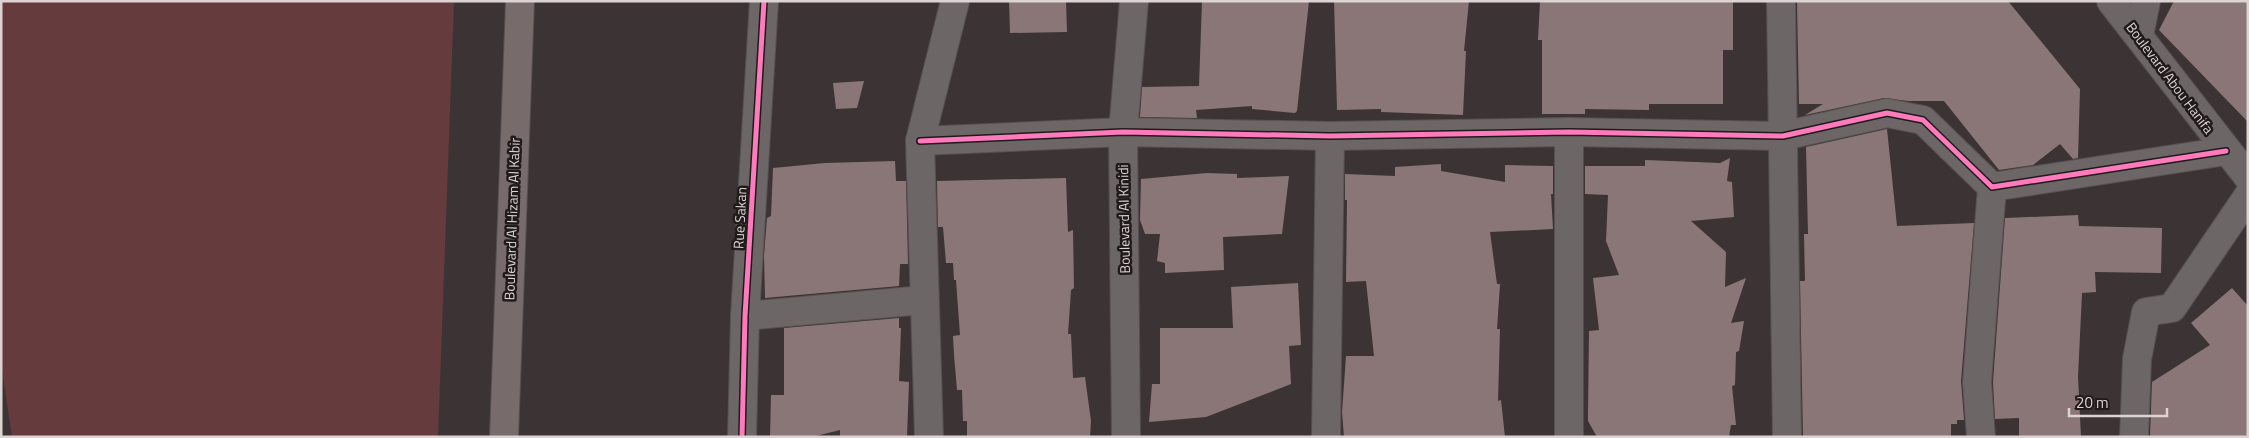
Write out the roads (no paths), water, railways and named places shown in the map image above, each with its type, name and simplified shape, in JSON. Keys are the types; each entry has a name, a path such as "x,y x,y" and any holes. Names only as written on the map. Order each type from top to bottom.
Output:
{"main road":[{"name":"Boulevard Al Hizam Al Kabir","path":"504,437 520,1"}],"street":[{"name":"Rue Sakan","path":"742,437 745,316 764,1"},
{"path":"928,437 920,141 955,1"},
{"name":"Boulevard Al Kinidi","path":"1126,437 1123,132 1134,1"},
{"path":"1781,1 1787,437"},
{"name":"Boulevard Abou Hanifa","path":"2111,1 2248,177"},
{"path":"2139,36 2146,1"},
{"path":"920,141 1123,132 1330,136 1569,132 1783,136 1887,113 1923,120 1992,187"},
{"path":"1569,132 1569,437"},
{"path":"1326,437 1330,136"},
{"path":"1992,187 2226,151"},
{"path":"1981,437 1977,382 1992,187"},
{"path":"2134,437 2138,359 2146,312 2172,308 2248,196"},
{"path":"745,316 923,300"}]}
